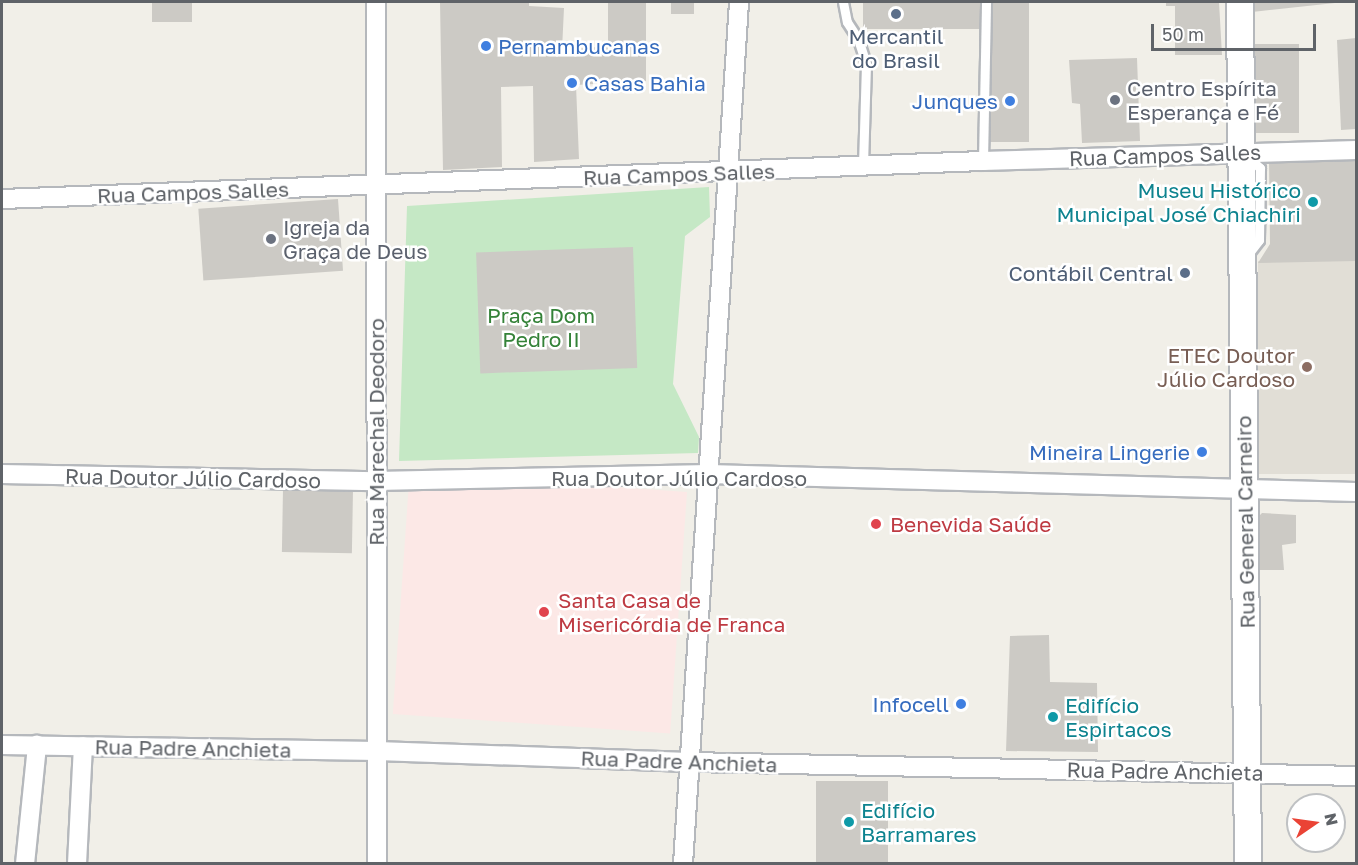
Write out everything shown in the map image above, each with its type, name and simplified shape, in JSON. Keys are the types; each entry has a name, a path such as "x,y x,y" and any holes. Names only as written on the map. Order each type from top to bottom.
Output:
{"street":[{"name":"Rua Marechal Deodoro","path":"376,2 377,864"},
{"path":"683,864 739,2"},
{"name":"Rua General Carneiro","path":"1240,2 1248,864"},
{"name":"Rua Campos Salles","path":"2,200 378,184 728,173 984,161 1356,150"},
{"name":"Rua Doutor Júlio Cardoso","path":"2,474 376,481 709,474 1356,492"},
{"name":"Rua Padre Anchieta","path":"2,745 377,751 689,762 1356,776"},
{"path":"25,864 38,745"},
{"path":"77,864 83,746"}],"lane":[{"path":"843,2 848,22 858,39 866,64 863,167"},
{"path":"984,161 986,2"}],"shaded area":[{"name":"ETEC Doutor Júlio Cardoso","path":"1258,261 1356,261 1356,474 1258,474"},
{"name":"Santa Casa de Misericórdia de Franca","path":"410,473 687,492 670,733 393,714"}],"green space":[{"name":"Praça Dom Pedro II","path":"709,187 710,217 685,236 673,384 699,437 698,453 399,461 407,206"}],"building":[{"path":"152,2 192,2 192,22 152,22"},
{"path":"440,2 529,2 529,6 564,8 562,50 608,46 608,2 646,2 646,81 576,85 579,159 534,162 533,86 501,87 502,167 443,170"},
{"path":"671,2 694,2 694,14 671,14"},
{"path":"863,2 984,2 984,29 863,29"},
{"name":"Junques","path":"989,2 1029,2 1029,142 989,142"},
{"path":"1166,2 1219,2 1222,55 1175,55 1175,6 1166,6"},
{"path":"1252,2 1335,2 1335,3 1252,12"},
{"path":"1356,38 1356,129 1341,130 1337,40"},
{"path":"1254,44 1299,44 1299,133 1254,133"},
{"name":"Centro Espírita Esperança e Fé","path":"1137,58 1140,141 1082,143 1080,104 1072,103 1069,60"},
{"name":"Museu Histórico Municipal José Chiachiri","path":"1356,158 1356,261 1258,263 1270,244 1269,159"},
{"name":"Igreja da Graça de Deus","path":"338,199 343,271 203,281 198,209"},
{"path":"633,247 637,368 480,373 476,252"},
{"path":"283,489 353,490 352,553 282,552"},
{"path":"1262,513 1296,515 1296,543 1282,545 1284,570 1255,570 1253,522"},
{"name":"Edifício Espirtacos","path":"1049,635 1050,682 1097,683 1098,752 1006,751 1010,636"},
{"name":"Edifício Barramares","path":"816,781 888,781 888,864 816,864"}],"place":[{"name":"Mercantil do Brasil","path":"896,14"},
{"name":"Pernambucanas","path":"486,46"},
{"name":"Casas Bahia","path":"572,83"},
{"name":"Centro Espírita Esperança e Fé","path":"1115,100"},
{"name":"Junques","path":"1010,101"},
{"name":"Museu Histórico Municipal José Chiachiri","path":"1313,202"},
{"name":"Igreja da Graça de Deus","path":"271,239"},
{"name":"Contábil Central","path":"1185,273"},
{"name":"ETEC Doutor Júlio Cardoso","path":"1307,367"},
{"name":"Mineira Lingerie","path":"1202,452"},
{"name":"Benevida Saúde","path":"876,524"},
{"name":"Santa Casa de Misericórdia de Franca","path":"544,612"},
{"name":"Infocell","path":"961,704"},
{"name":"Edifício Espirtacos","path":"1053,717"},
{"name":"Edifício Barramares","path":"849,822"}]}
